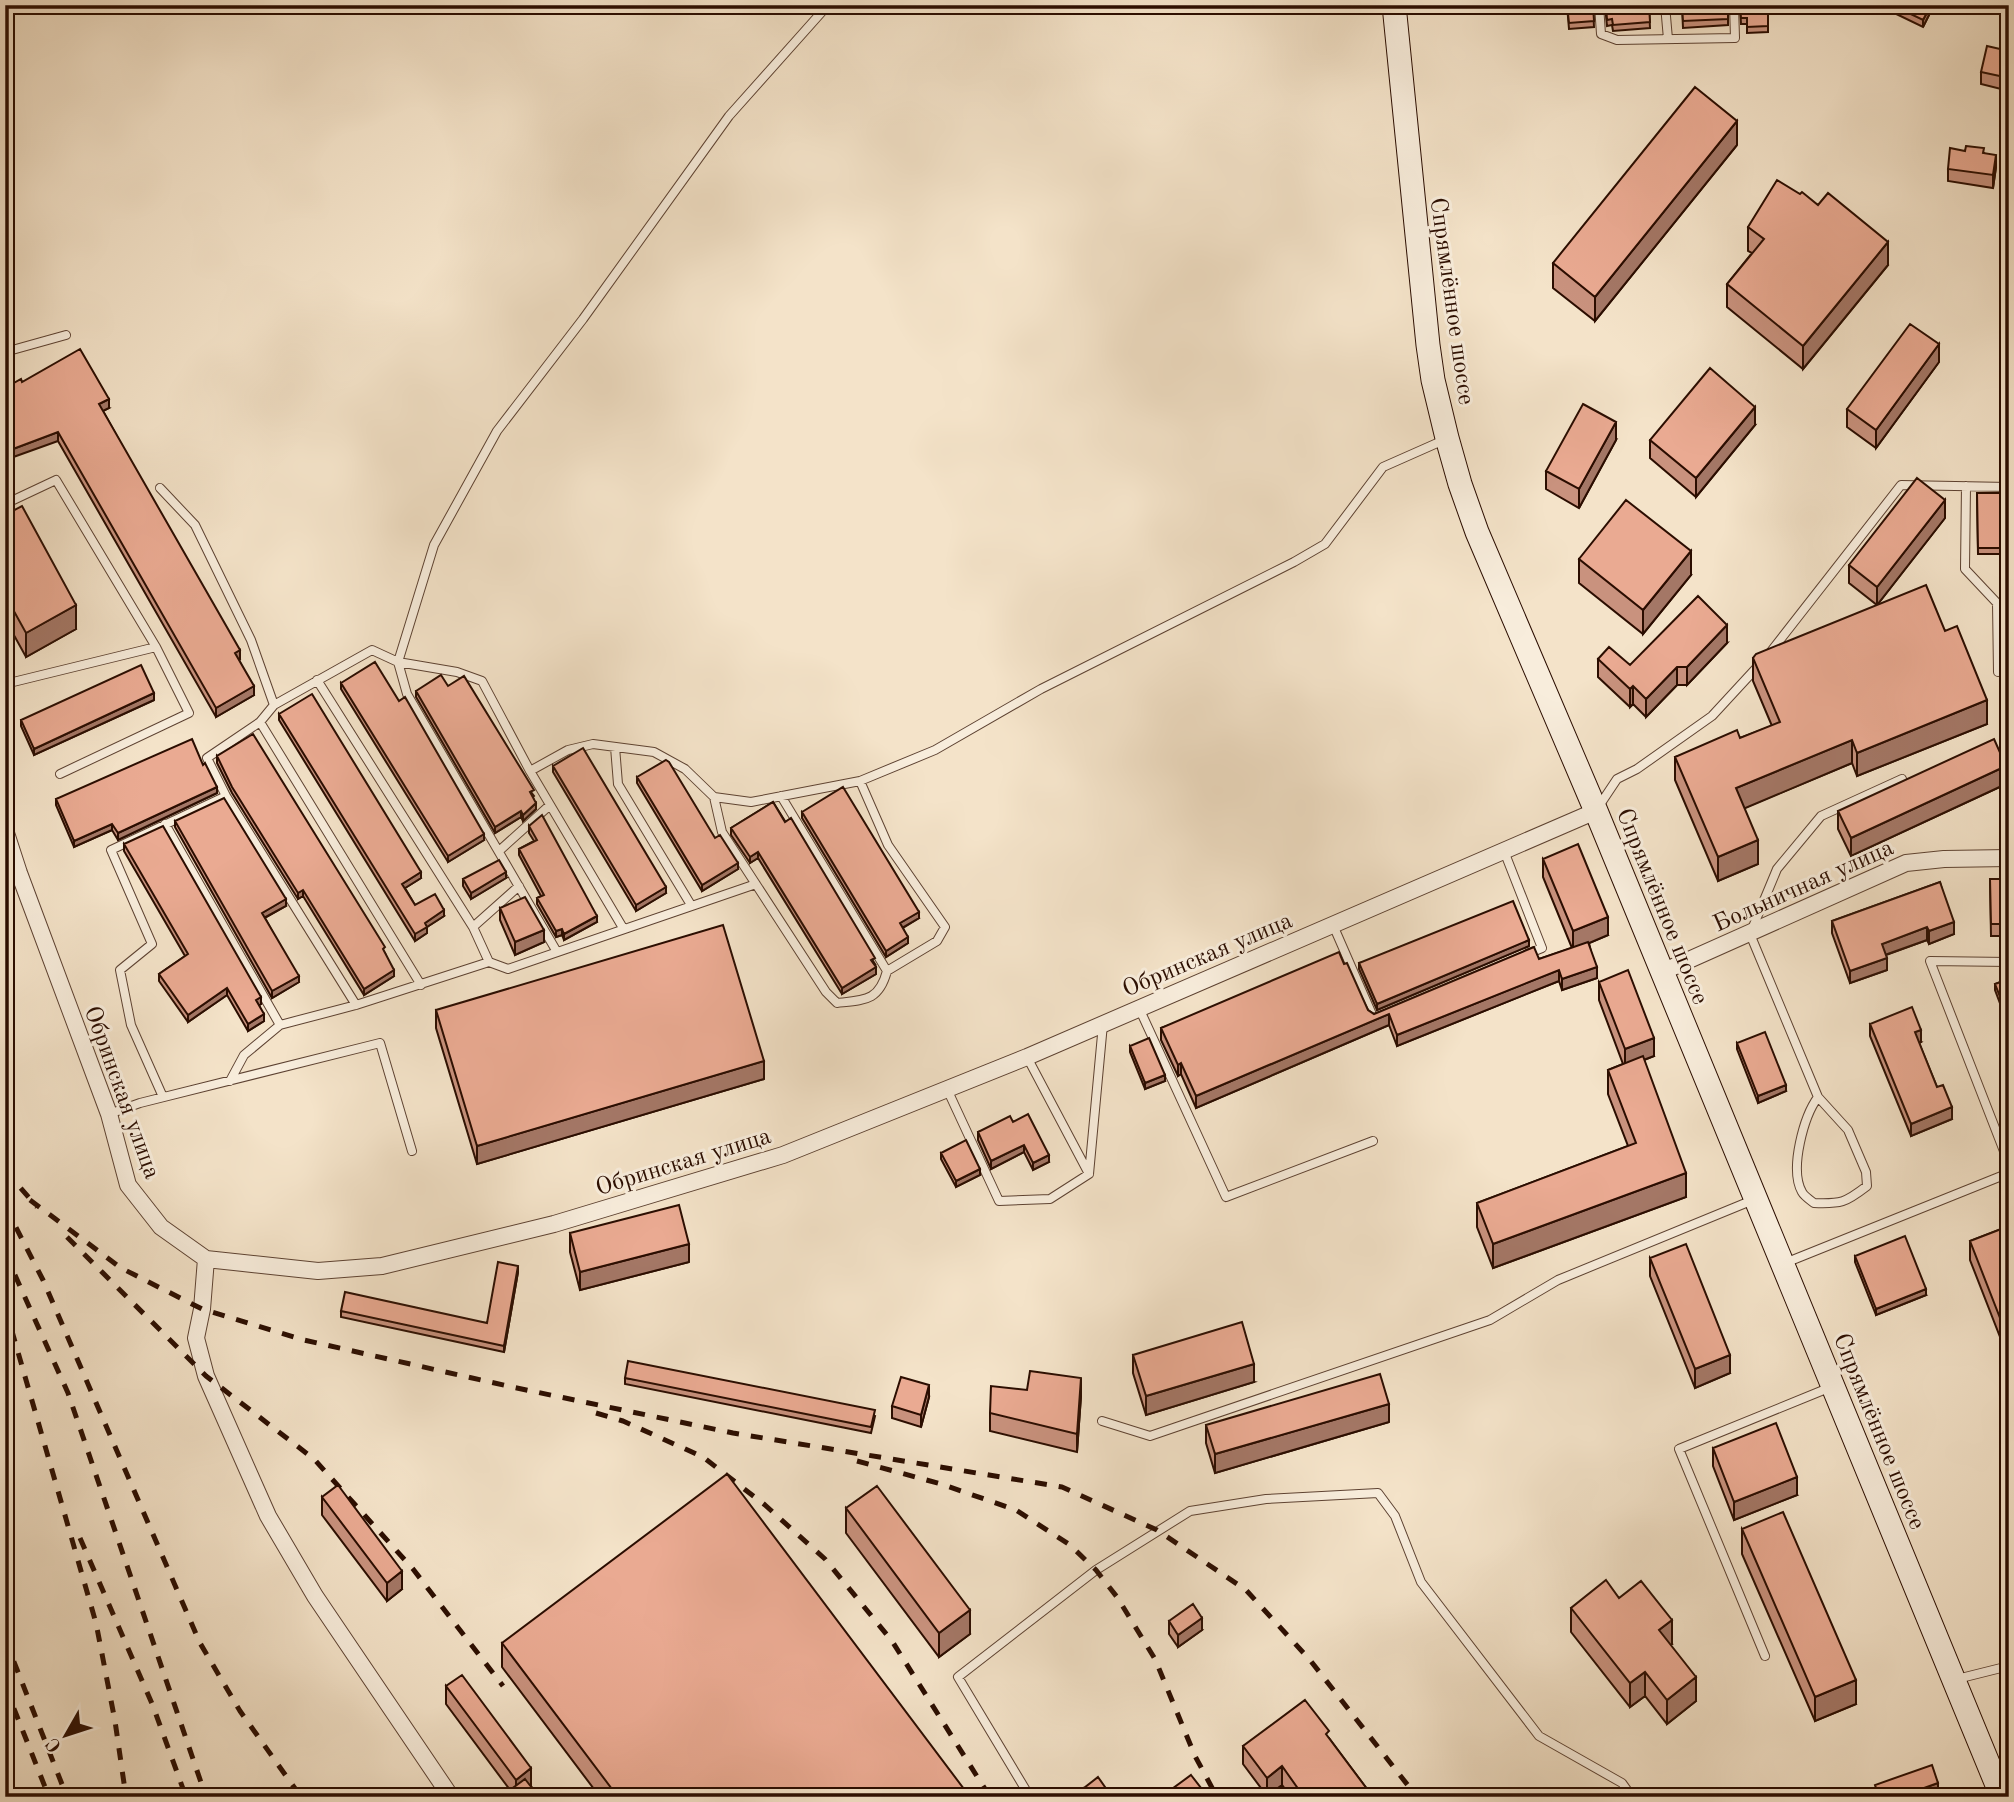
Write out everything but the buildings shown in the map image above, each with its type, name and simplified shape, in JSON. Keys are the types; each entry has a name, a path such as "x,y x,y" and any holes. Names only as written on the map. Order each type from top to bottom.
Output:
{"main road":[{"name":"Спрямлённое шоссе","path":"1394,5 1428,345 1433,380 1460,484 1477,532 1596,811 2002,1797"}],"street":[{"name":"Обринская улица","path":"5,830 109,1114 128,1185 161,1227 206,1259 318,1271 382,1266 554,1224 783,1154 1027,1057 1596,811"},
{"name":"Больничная улица","path":"1662,972 1906,863 1944,859 2009,858"},
{"path":"206,1259 202,1309 196,1338 206,1376 268,1516 315,1596 451,1797"}],"lane":[{"path":"557,952 407,694 398,662 434,545 497,432 729,116 828,5"},
{"path":"1599,5 1601,34 1617,40 1735,38 1734,5"},
{"path":"1665,5 1668,39"},
{"path":"5,352 66,335"},
{"path":"714,797 751,802 860,781 935,750 1041,689 1325,544 1383,467 1447,438"},
{"path":"5,504 56,480 156,647 189,713 60,774"},
{"path":"1596,811 1617,779 1637,769 1712,716 1780,643 1901,485 2009,487"},
{"path":"1966,486 1965,569 1997,603 1998,672"},
{"path":"160,488 195,525 251,640 274,705"},
{"path":"5,684 156,647"},
{"path":"356,1005 226,796 206,758 260,722 274,705 372,650 398,662 457,672 482,681 530,771 623,928"},
{"path":"317,680 473,927 489,962"},
{"path":"260,722 421,985"},
{"path":"530,771 568,750 593,744 654,752 685,769 714,797 722,832 826,992 837,1003 866,1000 883,987 887,971 937,941 945,927 888,845 860,781"},
{"path":"615,747 618,784 691,905"},
{"path":"1818,1097 1801,1133 1797,1163 1801,1191 1814,1203 1838,1204 1852,1198 1867,1186 1866,1172 1848,1130 1818,1097 1750,934 1777,869 1821,816 1902,779"},
{"path":"163,1097 131,1025 120,970 152,944 111,850 226,796"},
{"path":"781,796 887,971"},
{"path":"499,851 550,805"},
{"path":"165,824 281,1025"},
{"path":"1504,851 1542,948 1518,958"},
{"path":"229,1081 244,1055 281,1025 356,1005 489,962 508,969 756,884"},
{"path":"473,927 519,886"},
{"path":"1333,925 1374,1019 1386,1014"},
{"path":"2009,962 1930,961 2009,1164"},
{"path":"1139,1008 1226,1197 1373,1141"},
{"path":"1089,1174 1103,1024"},
{"path":"109,1114 163,1097 380,1044 412,1151"},
{"path":"1027,1057 1089,1174"},
{"path":"947,1089 999,1202 1050,1199 1089,1174"},
{"path":"1782,1264 2009,1173"},
{"path":"1102,1421 1150,1436 1490,1320 1558,1280 1756,1199"},
{"path":"1765,1656 1679,1449 1833,1387"},
{"path":"1030,1797 958,1677 1096,1570 1190,1511 1266,1499 1378,1493 1395,1516 1421,1582 1539,1736 1622,1783 1632,1797"},
{"path":"1954,1680 2009,1667"}],"railway":[{"path":"5,1170 37,1207"},
{"path":"30,1200 121,1268 202,1309 304,1340 733,1433 1062,1487 1157,1530 1246,1590 1310,1660 1417,1797"},
{"path":"5,1206 43,1280 200,1643 240,1711 301,1797"},
{"path":"67,1237 206,1376 314,1459 413,1569 503,1686"},
{"path":"5,1253 68,1393 206,1797"},
{"path":"5,1307 96,1623 126,1797"},
{"path":"596,1413 623,1421 703,1457 765,1505 825,1559 892,1641 990,1797"},
{"path":"857,1461 941,1484 1016,1510 1070,1545 1096,1570 1117,1597 1155,1659 1195,1756 1217,1797"},
{"path":"80,1538 153,1706 186,1797"},
{"path":"5,1639 67,1797"},
{"path":"5,1686 49,1797"}]}
